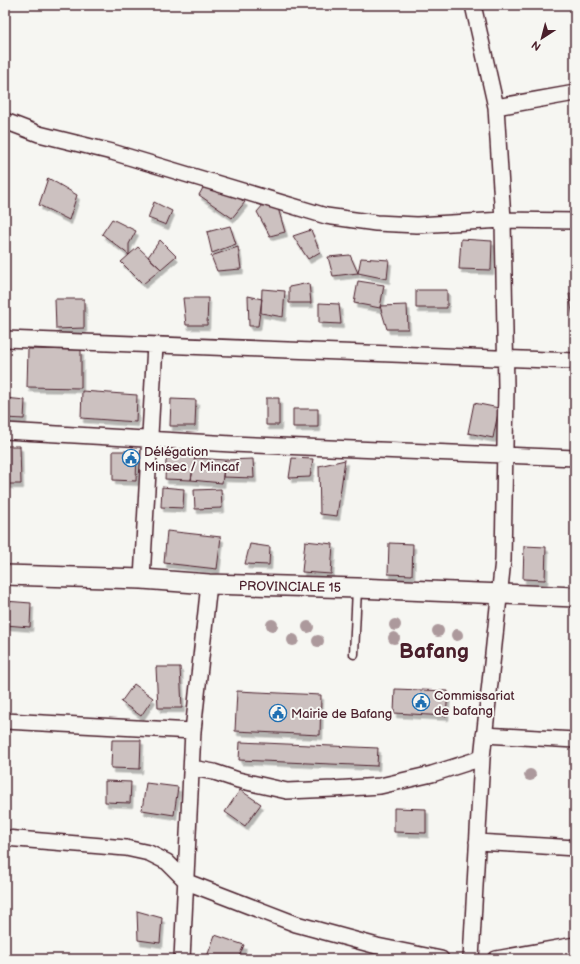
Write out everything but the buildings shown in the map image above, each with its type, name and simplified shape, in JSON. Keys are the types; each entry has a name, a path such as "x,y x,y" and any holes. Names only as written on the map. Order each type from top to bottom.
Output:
{"street":[{"path":"471,959 482,758 498,595 503,560 505,455 503,220 496,107 473,5"},
{"path":"496,107 575,93"},
{"path":"5,121 39,134 120,154 326,216 376,224 418,225 503,220 575,221"},
{"path":"5,339 575,361"},
{"path":"142,579 155,345"},
{"path":"5,431 149,440 575,458"},
{"name":"PROVINCIALE 15","path":"5,575 142,579 209,584 356,588 575,597"},
{"path":"182,959 193,732 209,584"},
{"path":"5,721 193,732"},
{"path":"484,735 575,740"},
{"path":"192,768 214,772 238,780 287,791 380,786 432,774 482,758"},
{"path":"5,838 126,848 142,852 167,862 186,882 296,924 377,946 441,959"},
{"path":"477,842 575,848"},
{"path":"496,959 575,945"}],"lane":[{"path":"354,654 356,588"}],"place":[{"name":"Délégation Minsec / Mincaf","path":"131,458"},
{"name":"Commissariat de bafang","path":"421,702"},
{"name":"Mairie de Bafang","path":"278,713"}],"district":[{"name":"Bafang","path":"434,651"}]}
